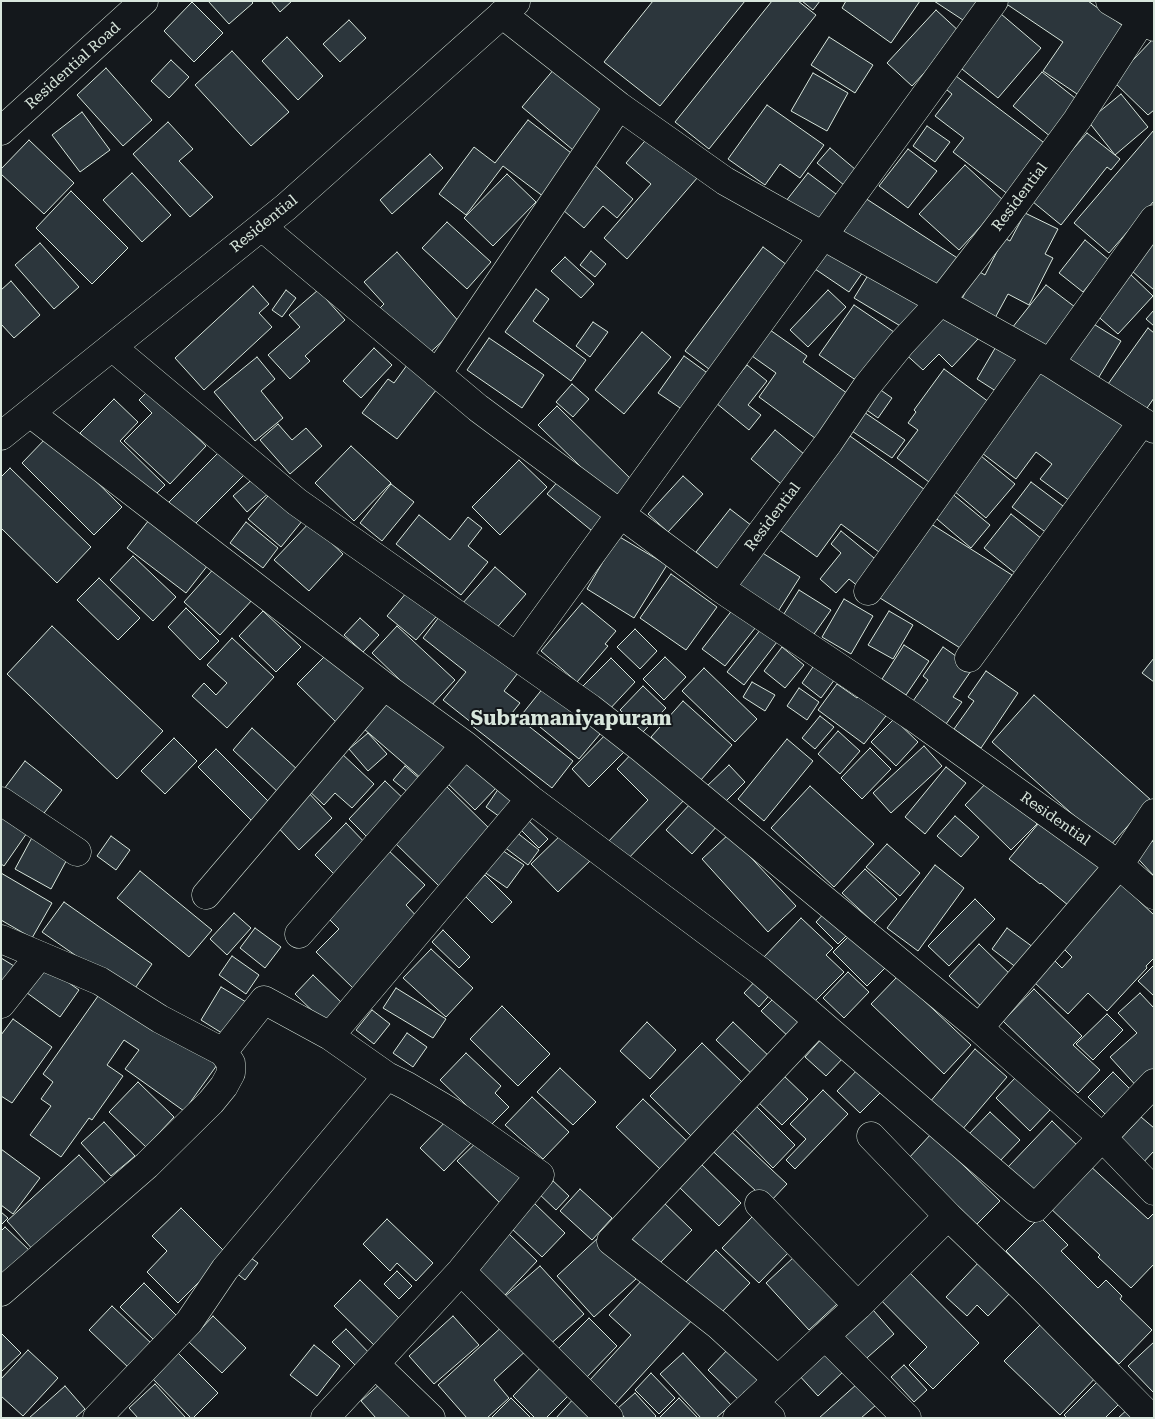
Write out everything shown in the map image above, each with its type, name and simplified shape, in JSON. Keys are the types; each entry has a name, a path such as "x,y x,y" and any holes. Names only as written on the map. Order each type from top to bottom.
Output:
{"street":[{"name":"Residential Road","path":"1,131 144,1"},
{"path":"517,656 994,1"},
{"path":"1110,1 1148,16"},
{"path":"510,8 619,106 725,181 1043,359 1148,426 969,658"},
{"name":"Residential","path":"1,436 286,207 510,8"},
{"name":"Residential","path":"1148,16 1077,120 1002,222 940,302 867,386 829,442 720,588 912,717 1119,864 1154,895"},
{"path":"437,374 619,106"},
{"path":"868,591 1043,359 1154,219"},
{"path":"262,227 478,408 720,588"},
{"path":"112,347 297,502 590,708 641,748 979,1028 1102,1137 1154,1191"},
{"path":"30,413 384,686 464,745 530,799 760,971 1035,1208 1154,1082"},
{"path":"206,895 384,686"},
{"path":"299,934 464,745"},
{"path":"330,1036 530,799"},
{"path":"1,801 77,852"},
{"path":"979,1028 1119,864 1154,813"},
{"path":"1,939 100,981 160,1019 223,1052 231,1063 232,1072 211,1102 148,1165 1,1292"},
{"path":"1,1004 38,956"},
{"path":"223,1052 264,1000 330,1036 387,1076 451,1112 540,1175 461,1271 325,1418"},
{"path":"778,1380 718,1326 611,1241 818,1021"},
{"path":"96,1418 189,1322 225,1269 387,1076"},
{"path":"871,1136 948,1216 1029,1294 1151,1418"},
{"path":"759,1204 858,1306"},
{"path":"754,1412 778,1380 858,1306 948,1216"},
{"path":"461,1271 609,1418"},
{"path":"825,1336 907,1418"},
{"path":"375,1364 431,1418"}],"building":[{"path":"208,1 251,1 253,3 229,24"},
{"path":"271,1 292,1 280,12"},
{"path":"653,1 745,1 660,106 604,62"},
{"path":"772,1 798,1 816,15 709,149 675,122"},
{"path":"802,1 820,1 813,10"},
{"path":"846,1 920,1 891,43 842,8"},
{"path":"934,1 979,1 966,22"},
{"path":"1006,1 1088,1 1129,30 1083,98 1043,71 1063,42 1005,3"},
{"path":"192,2 223,33 194,62 164,31"},
{"path":"936,10 961,33 912,86 887,63"},
{"path":"1001,14 1041,48 998,98 957,65"},
{"path":"349,20 366,38 340,62 323,44"},
{"path":"287,37 323,76 298,100 262,61"},
{"path":"829,37 873,65 855,93 811,65"},
{"path":"1154,38 1154,110 1148,115 1113,81"},
{"path":"232,51 289,112 251,146 195,85"},
{"path":"171,60 189,77 169,98 151,81"},
{"path":"106,68 152,120 123,146 77,95"},
{"path":"555,68 606,113 573,150 522,107"},
{"path":"1042,72 1080,102 1051,137 1013,106"},
{"path":"813,73 848,93 827,131 791,111"},
{"path":"952,73 1047,145 1009,195 953,152 964,138 935,116 952,94 942,86"},
{"path":"1121,94 1148,127 1115,155 1088,121"},
{"path":"767,105 824,145 800,178 780,164 765,185 728,159"},
{"path":"82,112 110,150 80,172 52,135"},
{"path":"528,120 579,159 548,200 503,166 466,215 439,194 474,147 495,163"},
{"path":"168,122 193,149 179,161 213,197 190,217 133,154"},
{"path":"927,126 950,142 935,162 913,146"},
{"path":"1154,130 1154,201 1109,253 1074,223"},
{"path":"1087,133 1120,159 1111,170 1107,167 1061,225 1027,197 1064,151 1068,155"},
{"path":"650,135 698,177 627,259 604,238 651,184 626,163"},
{"path":"29,140 74,183 44,214 1,174 1,169"},
{"path":"830,148 862,175 850,190 817,163"},
{"path":"908,149 937,171 908,208 879,186"},
{"path":"430,154 443,168 392,214 380,200"},
{"path":"592,163 633,199 617,218 603,206 584,228 556,204"},
{"path":"965,165 1004,201 959,250 919,214"},
{"path":"132,173 171,215 142,242 103,200"},
{"path":"808,173 844,200 822,229 786,201"},
{"path":"507,174 536,202 493,246 464,218"},
{"path":"71,191 128,248 92,284 36,228"},
{"path":"865,198 962,261 941,295 842,234"},
{"path":"1025,213 1058,229 1045,254 1053,258 1029,305 1008,294 995,318 961,301 976,270 985,275 1004,238 1010,241"},
{"path":"447,222 491,262 467,289 422,248"},
{"path":"1154,231 1154,290 1125,265"},
{"path":"1085,240 1109,260 1083,292 1059,273"},
{"path":"40,243 79,287 54,309 15,265"},
{"path":"831,245 865,269 849,292 815,269"},
{"path":"763,247 795,271 717,375 685,351"},
{"path":"591,251 606,264 595,277 580,265"},
{"path":"397,252 461,324 423,359 378,310 384,304 364,282"},
{"path":"565,257 594,284 581,298 551,271"},
{"path":"870,272 923,304 907,330 854,298"},
{"path":"1129,273 1153,296 1118,334 1093,312"},
{"path":"11,281 40,315 14,338 1,324 1,290"},
{"path":"1046,285 1075,307 1041,351 1012,328"},
{"path":"253,286 269,304 259,313 272,327 204,390 175,358"},
{"path":"536,289 549,299 533,321 586,360 571,381 505,332"},
{"path":"286,290 296,298 282,317 272,310"},
{"path":"318,290 345,320 305,356 310,361 290,379 268,355 300,327 289,315"},
{"path":"828,290 846,307 808,347 790,330"},
{"path":"854,305 897,334 863,385 819,355"},
{"path":"943,306 978,339 952,367 939,354 923,370 901,350"},
{"path":"1154,310 1154,326 1146,319"},
{"path":"593,322 608,332 590,357 576,346"},
{"path":"1092,323 1121,341 1094,385 1065,367"},
{"path":"1148,328 1154,333 1154,398 1145,411 1108,384"},
{"path":"770,330 807,356 803,362 851,396 819,441 759,397 776,373 752,356"},
{"path":"642,332 671,357 624,414 595,390"},
{"path":"489,338 544,375 522,408 467,370"},
{"path":"997,345 1023,361 1002,395 977,379"},
{"path":"374,348 392,365 361,398 343,381"},
{"path":"684,356 717,380 692,416 658,393"},
{"path":"257,357 275,379 261,391 283,418 255,441 214,392"},
{"path":"410,361 441,384 397,439 362,413 388,379 394,383"},
{"path":"747,365 767,381 748,405 761,415 749,430 716,403"},
{"path":"1042,365 1123,425 1103,452 1106,454 1070,501 1040,479 1052,464 1036,452 1016,479 978,450"},
{"path":"944,369 993,405 933,485 897,458 918,430 908,423 916,412 914,410"},
{"path":"572,384 589,399 573,417 556,402"},
{"path":"875,386 892,398 878,418 861,406"},
{"path":"152,387 165,407 206,446 170,484 124,441 152,413 139,400"},
{"path":"114,399 138,422 120,441 165,485 149,501 80,433"},
{"path":"557,406 639,487 621,506 538,425"},
{"path":"858,408 905,440 892,458 846,427"},
{"path":"278,424 292,440 306,428 322,446 290,474 260,440"},
{"path":"775,430 810,459 786,488 751,459"},
{"path":"843,431 928,492 883,555 841,524 817,557 774,526"},
{"path":"49,435 122,507 94,535 22,463"},
{"path":"351,446 391,483 354,521 315,483"},
{"path":"223,448 247,472 193,526 169,502"},
{"path":"975,451 1015,484 986,518 947,485"},
{"path":"519,460 547,487 500,535 472,507"},
{"path":"10,468 91,547 57,583 1,528 1,477"},
{"path":"256,476 270,492 247,512 233,496"},
{"path":"683,476 703,494 668,532 648,514"},
{"path":"560,479 609,519 597,535 547,494"},
{"path":"1031,482 1067,509 1048,534 1012,507"},
{"path":"391,484 414,502 382,541 360,523"},
{"path":"274,489 307,515 281,547 248,519"},
{"path":"950,492 990,525 971,548 931,514"},
{"path":"730,509 756,529 722,572 696,552"},
{"path":"1011,514 1042,539 1015,573 984,548"},
{"path":"419,515 450,540 468,517 482,528 468,546 488,562 461,595 396,544"},
{"path":"149,520 208,565 186,593 127,548"},
{"path":"312,520 326,538 343,554 309,591 274,560"},
{"path":"246,522 278,548 263,568 230,543"},
{"path":"928,522 1012,575 965,651 880,598"},
{"path":"841,531 879,562 859,587 849,579 836,593 820,579 841,553 831,544"},
{"path":"618,536 667,565 634,618 587,589"},
{"path":"758,550 800,577 777,613 735,586"},
{"path":"133,556 176,597 153,621 110,580"},
{"path":"217,565 253,599 220,635 184,602"},
{"path":"495,567 526,594 494,631 462,604"},
{"path":"671,574 717,607 686,650 640,618"},
{"path":"99,578 140,618 118,640 77,600"},
{"path":"412,586 441,611 416,640 387,616"},
{"path":"799,590 831,610 812,637 782,617"},
{"path":"844,599 873,616 851,654 822,637"},
{"path":"582,603 616,631 605,644 608,646 577,682 541,651"},
{"path":"186,608 219,641 200,660 168,627"},
{"path":"445,609 521,669 504,691 520,703 512,713 573,761 552,788 471,725 472,723 443,700 466,672 423,638"},
{"path":"733,609 756,627 725,666 702,649"},
{"path":"263,611 301,647 276,672 239,636"},
{"path":"889,611 913,625 893,659 868,645"},
{"path":"360,618 379,635 363,652 344,635"},
{"path":"52,626 163,731 117,779 7,674"},
{"path":"397,626 455,680 429,708 372,653"},
{"path":"635,629 657,651 640,669 617,647"},
{"path":"761,629 777,642 744,685 727,672"},
{"path":"232,638 274,677 227,728 192,696 204,683 216,695 227,683 207,665"},
{"path":"904,645 929,661 906,695 882,679"},
{"path":"782,647 804,665 785,688 764,671"},
{"path":"943,647 973,668 953,697 962,702 946,724 913,701 928,680 923,676"},
{"path":"329,652 369,691 338,724 297,684"},
{"path":"665,657 686,677 664,700 643,679"},
{"path":"611,658 635,682 607,712 582,687"},
{"path":"1154,658 1154,682 1142,673"},
{"path":"815,664 835,679 821,698 802,683"},
{"path":"704,668 757,719 735,742 682,691"},
{"path":"986,671 1018,693 981,748 954,729 974,701 968,697"},
{"path":"548,682 605,728 579,759 523,713"},
{"path":"752,682 775,695 765,711 743,697"},
{"path":"837,684 857,698 862,692 889,712 864,744 818,710"},
{"path":"643,686 666,708 643,732 620,710"},
{"path":"799,688 819,702 807,720 787,706"},
{"path":"1034,695 1151,800 1109,847 992,742"},
{"path":"391,698 449,747 422,779 364,729"},
{"path":"683,701 732,745 700,781 651,737"},
{"path":"820,716 834,727 815,749 802,738"},
{"path":"894,719 918,742 896,766 871,742"},
{"path":"252,728 299,771 279,793 233,750"},
{"path":"611,729 629,747 589,787 572,769"},
{"path":"838,731 860,751 840,774 818,754"},
{"path":"368,733 387,754 368,771 349,749"},
{"path":"174,738 197,761 165,794 141,771"},
{"path":"787,739 813,761 764,821 738,799"},
{"path":"924,746 942,766 891,813 873,793"},
{"path":"870,748 891,769 862,799 841,778"},
{"path":"216,749 272,805 254,823 198,767"},
{"path":"636,749 686,798 625,862 606,844 648,800 617,769"},
{"path":"340,752 374,784 352,808 335,793 324,805 306,788"},
{"path":"467,759 497,787 475,810 445,781"},
{"path":"25,761 62,790 41,817 4,789"},
{"path":"729,765 745,782 723,804 706,787"},
{"path":"405,766 420,779 409,793 393,780"},
{"path":"946,767 966,783 925,834 905,817"},
{"path":"991,778 1037,824 1011,850 965,805"},
{"path":"385,781 409,804 372,842 349,819"},
{"path":"445,785 493,832 440,887 391,839"},
{"path":"810,786 874,844 834,887 771,828"},
{"path":"499,788 520,804 507,822 486,807"},
{"path":"306,790 332,818 299,850 272,821"},
{"path":"692,802 718,825 692,854 666,830"},
{"path":"1,811 29,830 4,866 1,864"},
{"path":"955,816 979,837 961,857 937,836"},
{"path":"526,818 548,839 539,848 518,827"},
{"path":"1043,818 1107,871 1074,910 1009,859"},
{"path":"346,823 368,846 337,877 315,855"},
{"path":"511,828 539,850 528,865 499,843"},
{"path":"566,830 594,857 558,892 531,864"},
{"path":"35,832 71,852 51,889 15,869"},
{"path":"729,834 796,906 768,932 702,859"},
{"path":"1147,835 1154,843 1154,876 1130,850"},
{"path":"111,836 130,850 116,870 97,856"},
{"path":"887,844 920,873 900,896 866,867"},
{"path":"496,846 524,865 507,888 480,869"},
{"path":"387,849 425,885 406,905 421,921 354,989 316,952 339,929 323,913"},
{"path":"935,865 964,888 918,951 887,928"},
{"path":"865,869 897,899 874,923 842,893"},
{"path":"140,871 212,930 189,957 117,898"},
{"path":"1,873 52,903 32,938 1,920"},
{"path":"485,875 512,902 492,923 465,896"},
{"path":"1121,884 1154,915 1154,958 1107,1011 1088,993 1068,1014 1034,982 1054,960 1062,968 1072,957 1062,947"},
{"path":"975,899 995,919 949,966 928,946"},
{"path":"64,902 152,964 131,994 42,932"},
{"path":"829,908 852,930 838,944 816,922"},
{"path":"234,913 251,928 227,955 210,939"},
{"path":"801,918 833,948 826,955 844,972 812,1004 763,958"},
{"path":"255,928 281,947 265,968 240,948"},
{"path":"857,928 891,962 867,986 833,952"},
{"path":"1007,928 1037,950 1021,971 992,949"},
{"path":"443,930 470,957 459,968 432,942"},
{"path":"979,944 1014,978 984,1009 949,976"},
{"path":"431,949 473,988 446,1017 403,978"},
{"path":"232,956 259,975 246,994 219,975"},
{"path":"1,958 19,969 1,998"},
{"path":"42,964 79,990 60,1017 23,990"},
{"path":"1154,965 1154,996 1138,981"},
{"path":"848,972 869,992 844,1018 823,998"},
{"path":"313,975 344,1005 326,1024 295,994"},
{"path":"898,976 971,1045 944,1074 871,1004"},
{"path":"759,977 774,990 759,1007 744,993"},
{"path":"221,987 246,1002 225,1035 201,1020"},
{"path":"396,988 446,1019 433,1038 383,1008"},
{"path":"103,989 217,1065 184,1111 125,1069 139,1050 124,1040 107,1065 123,1076 92,1120 89,1118 61,1157 30,1135 51,1106 41,1099 53,1082 43,1074"},
{"path":"1034,989 1082,1036 1073,1045 1100,1070 1078,1093 1003,1021"},
{"path":"1140,993 1154,1008 1154,1077 1140,1090 1110,1057 1137,1033 1118,1013"},
{"path":"778,994 807,1021 790,1038 761,1011"},
{"path":"502,1006 550,1054 518,1086 470,1039"},
{"path":"372,1010 390,1024 374,1044 356,1030"},
{"path":"1107,1014 1123,1030 1093,1060 1076,1044"},
{"path":"13,1019 52,1047 12,1103 1,1096 1,1035"},
{"path":"647,1022 676,1050 650,1079 620,1051"},
{"path":"733,1022 772,1059 755,1077 716,1040"},
{"path":"407,1033 427,1047 413,1067 393,1053"},
{"path":"824,1036 845,1056 826,1076 805,1057"},
{"path":"702,1043 742,1082 691,1136 650,1096"},
{"path":"975,1049 1007,1077 961,1131 929,1103"},
{"path":"466,1053 501,1086 495,1093 509,1107 489,1127 440,1080"},
{"path":"861,1066 884,1089 860,1113 837,1091"},
{"path":"560,1068 596,1102 573,1125 537,1092"},
{"path":"1113,1072 1137,1096 1112,1121 1088,1097"},
{"path":"782,1074 808,1099 782,1125 757,1101"},
{"path":"1016,1077 1050,1110 1030,1131 996,1098"},
{"path":"138,1082 174,1117 146,1147 109,1112"},
{"path":"823,1090 848,1114 795,1169 786,1160 806,1139 790,1124"},
{"path":"532,1097 569,1132 543,1159 505,1125"},
{"path":"643,1099 687,1141 660,1169 616,1127"},
{"path":"749,1099 795,1145 773,1168 727,1121"},
{"path":"990,1112 1020,1140 998,1163 968,1135"},
{"path":"451,1116 475,1139 444,1171 420,1148"},
{"path":"1141,1117 1154,1128 1154,1151 1139,1167 1115,1145"},
{"path":"1052,1121 1081,1149 1037,1195 1008,1167"},
{"path":"104,1122 135,1156 111,1176 81,1143"},
{"path":"723,1124 787,1184 769,1203 704,1143"},
{"path":"931,1134 1000,1201 976,1225 908,1159"},
{"path":"481,1138 524,1181 501,1204 457,1161"},
{"path":"1,1149 40,1178 13,1214 1,1205"},
{"path":"79,1155 107,1185 34,1251 7,1221"},
{"path":"699,1162 741,1203 719,1226 677,1185"},
{"path":"1088,1164 1148,1219 1154,1215 1154,1264 1131,1288 1098,1257 1100,1255 1048,1206"},
{"path":"550,1178 569,1196 556,1210 537,1192"},
{"path":"580,1189 612,1218 592,1240 560,1211"},
{"path":"662,1201 692,1230 659,1264 629,1236"},
{"path":"534,1203 565,1233 542,1257 511,1228"},
{"path":"181,1208 227,1254 178,1303 147,1272 167,1251 152,1236"},
{"path":"1,1212 8,1218 1,1225"},
{"path":"752,1217 789,1252 759,1283 722,1248"},
{"path":"1040,1217 1068,1245 1061,1251 1098,1288 1106,1280 1122,1296 1120,1299 1152,1330 1119,1364 1006,1251"},
{"path":"387,1219 433,1263 416,1281 397,1263 390,1271 363,1244"},
{"path":"5,1227 30,1251 1,1281 1,1231"},
{"path":"509,1234 537,1261 505,1295 476,1268"},
{"path":"599,1237 636,1279 594,1317 557,1276"},
{"path":"716,1250 750,1283 719,1315 686,1282"},
{"path":"241,1251 258,1263 245,1280 229,1267"},
{"path":"794,1257 837,1304 809,1330 766,1283"},
{"path":"981,1260 1013,1290 988,1316 977,1305 967,1316 946,1297"},
{"path":"901,1264 979,1343 933,1389 909,1365 927,1347 873,1292"},
{"path":"540,1266 584,1314 547,1347 503,1298"},
{"path":"397,1271 412,1286 399,1299 384,1284"},
{"path":"646,1276 693,1319 615,1404 590,1380 631,1335 609,1315"},
{"path":"360,1280 402,1321 376,1347 334,1306"},
{"path":"144,1283 178,1317 154,1340 120,1307"},
{"path":"867,1303 894,1334 860,1364 833,1333"},
{"path":"112,1306 153,1345 130,1369 89,1330"},
{"path":"213,1316 246,1348 222,1373 189,1342"},
{"path":"453,1316 479,1345 434,1384 409,1356"},
{"path":"589,1318 617,1346 585,1379 556,1351"},
{"path":"1045,1320 1100,1373 1060,1415 1004,1361"},
{"path":"505,1324 528,1349 494,1380 509,1398 487,1418 467,1418 438,1385"},
{"path":"346,1329 374,1358 361,1371 332,1342"},
{"path":"1,1333 21,1353 1,1372"},
{"path":"1154,1342 1154,1393 1128,1366"},
{"path":"314,1345 340,1366 317,1396 290,1375"},
{"path":"732,1345 763,1376 739,1400 708,1370"},
{"path":"825,1346 846,1369 818,1396 797,1373"},
{"path":"28,1350 58,1378 23,1416 1,1396 1,1379"},
{"path":"177,1352 218,1393 193,1418 151,1377"},
{"path":"683,1353 731,1405 716,1418 701,1418 660,1374"},
{"path":"544,1364 572,1392 546,1418 535,1418 513,1396"},
{"path":"904,1365 927,1390 914,1402 891,1377"},
{"path":"651,1373 675,1398 659,1414 635,1390"},
{"path":"1097,1382 1119,1404 1105,1418 1067,1418 1064,1415"},
{"path":"381,1383 410,1416 408,1418 376,1418 361,1401"},
{"path":"155,1384 186,1418 138,1418 129,1408"},
{"path":"857,1384 876,1405 861,1418 819,1418"},
{"path":"65,1386 85,1409 75,1418 29,1418"},
{"path":"635,1393 656,1416 654,1418 625,1418 617,1409"},
{"path":"576,1396 599,1418 556,1418"},
{"path":"511,1398 531,1418 491,1418"},
{"path":"679,1398 698,1418 659,1418"},
{"path":"1130,1407 1140,1418 1118,1418"}],"district":[{"name":"Subramaniyapuram","path":"571,719"}]}
